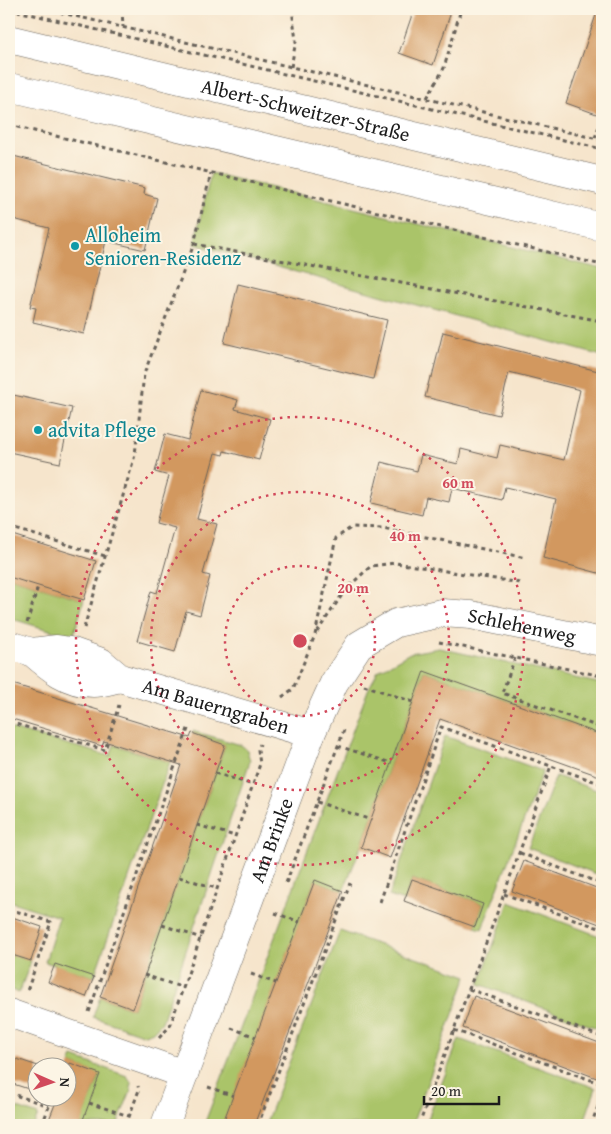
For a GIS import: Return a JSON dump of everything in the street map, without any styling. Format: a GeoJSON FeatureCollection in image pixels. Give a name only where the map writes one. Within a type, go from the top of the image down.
{"type":"FeatureCollection","features":[{"type":"Feature","properties":{"kind":"street","name":"Albert-Schweitzer-Straße"},"geometry":{"type":"LineString","coordinates":[[9,39],[602,181]]}},
{"type":"Feature","properties":{"kind":"street"},"geometry":{"type":"LineString","coordinates":[[9,87],[602,227]]}},
{"type":"Feature","properties":{"kind":"street","name":"Schlehenweg"},"geometry":{"type":"LineString","coordinates":[[442,613],[471,615],[602,642]]}},
{"type":"Feature","properties":{"kind":"street","name":"Am Brinke"},"geometry":{"type":"LineString","coordinates":[[165,1125],[311,734],[334,683],[360,645],[396,623],[442,613]]}},
{"type":"Feature","properties":{"kind":"street","name":"Am Bauerngraben"},"geometry":{"type":"LineString","coordinates":[[20,648],[64,676],[120,690],[267,721],[311,734]]}},
{"type":"Feature","properties":{"kind":"street"},"geometry":{"type":"LineString","coordinates":[[16,1006],[184,1074]]}},
{"type":"Feature","properties":{"kind":"path"},"geometry":{"type":"LineString","coordinates":[[9,9],[602,149]]}},
{"type":"Feature","properties":{"kind":"path"},"geometry":{"type":"LineString","coordinates":[[45,9],[602,140]]}},
{"type":"Feature","properties":{"kind":"path"},"geometry":{"type":"LineString","coordinates":[[122,9],[123,27]]}},
{"type":"Feature","properties":{"kind":"path"},"geometry":{"type":"LineString","coordinates":[[291,67],[296,41],[292,9]]}},
{"type":"Feature","properties":{"kind":"path"},"geometry":{"type":"LineString","coordinates":[[427,98],[444,68],[461,9]]}},
{"type":"Feature","properties":{"kind":"path"},"geometry":{"type":"LineString","coordinates":[[595,138],[602,117]]}},
{"type":"Feature","properties":{"kind":"path"},"geometry":{"type":"LineString","coordinates":[[9,125],[602,265]]}},
{"type":"Feature","properties":{"kind":"path"},"geometry":{"type":"LineString","coordinates":[[84,630],[135,455],[144,374],[194,244],[211,173]]}},
{"type":"Feature","properties":{"kind":"path"},"geometry":{"type":"LineString","coordinates":[[194,244],[602,321]]}},
{"type":"Feature","properties":{"kind":"path"},"geometry":{"type":"LineString","coordinates":[[9,527],[105,556]]}},
{"type":"Feature","properties":{"kind":"path"},"geometry":{"type":"LineString","coordinates":[[159,1038],[170,1026],[201,938],[216,888],[253,786],[260,764],[258,750],[274,699],[285,696],[293,689],[315,635],[336,538],[352,527],[383,528],[526,558]]}},
{"type":"Feature","properties":{"kind":"path"},"geometry":{"type":"LineString","coordinates":[[315,635],[346,589],[371,566],[396,562],[520,583]]}},
{"type":"Feature","properties":{"kind":"path"},"geometry":{"type":"LineString","coordinates":[[27,623],[38,586]]}},
{"type":"Feature","properties":{"kind":"path"},"geometry":{"type":"LineString","coordinates":[[432,643],[440,642],[602,676]]}},
{"type":"Feature","properties":{"kind":"path"},"geometry":{"type":"LineString","coordinates":[[515,658],[502,693],[602,728]]}},
{"type":"Feature","properties":{"kind":"path"},"geometry":{"type":"LineString","coordinates":[[366,678],[361,684],[413,702]]}},
{"type":"Feature","properties":{"kind":"path"},"geometry":{"type":"LineString","coordinates":[[9,722],[105,750],[120,690]]}},
{"type":"Feature","properties":{"kind":"path"},"geometry":{"type":"LineString","coordinates":[[86,1021],[190,723]]}},
{"type":"Feature","properties":{"kind":"path"},"geometry":{"type":"LineString","coordinates":[[380,902],[441,727],[602,784]]}},
{"type":"Feature","properties":{"kind":"path"},"geometry":{"type":"LineString","coordinates":[[293,864],[345,728]]}},
{"type":"Feature","properties":{"kind":"path"},"geometry":{"type":"LineString","coordinates":[[338,746],[391,764]]}},
{"type":"Feature","properties":{"kind":"path"},"geometry":{"type":"LineString","coordinates":[[426,1125],[420,1124],[552,766]]}},
{"type":"Feature","properties":{"kind":"path"},"geometry":{"type":"LineString","coordinates":[[215,773],[253,786]]}},
{"type":"Feature","properties":{"kind":"path"},"geometry":{"type":"LineString","coordinates":[[317,802],[371,820]]}},
{"type":"Feature","properties":{"kind":"path"},"geometry":{"type":"LineString","coordinates":[[197,825],[235,836]]}},
{"type":"Feature","properties":{"kind":"path"},"geometry":{"type":"LineString","coordinates":[[520,853],[602,884]]}},
{"type":"Feature","properties":{"kind":"path"},"geometry":{"type":"LineString","coordinates":[[179,876],[216,888]]}},
{"type":"Feature","properties":{"kind":"path"},"geometry":{"type":"LineString","coordinates":[[258,1125],[350,883]]}},
{"type":"Feature","properties":{"kind":"path"},"geometry":{"type":"LineString","coordinates":[[504,894],[602,929]]}},
{"type":"Feature","properties":{"kind":"path"},"geometry":{"type":"LineString","coordinates":[[9,909],[51,922],[16,1006]]}},
{"type":"Feature","properties":{"kind":"path"},"geometry":{"type":"LineString","coordinates":[[275,913],[300,922]]}},
{"type":"Feature","properties":{"kind":"path"},"geometry":{"type":"LineString","coordinates":[[162,925],[201,938]]}},
{"type":"Feature","properties":{"kind":"path"},"geometry":{"type":"LineString","coordinates":[[251,974],[276,983]]}},
{"type":"Feature","properties":{"kind":"path"},"geometry":{"type":"LineString","coordinates":[[144,975],[184,988]]}},
{"type":"Feature","properties":{"kind":"path"},"geometry":{"type":"LineString","coordinates":[[469,989],[602,1037]]}},
{"type":"Feature","properties":{"kind":"path"},"geometry":{"type":"LineString","coordinates":[[231,1028],[256,1037]]}},
{"type":"Feature","properties":{"kind":"path"},"geometry":{"type":"LineString","coordinates":[[454,1030],[602,1084]]}},
{"type":"Feature","properties":{"kind":"path"},"geometry":{"type":"LineString","coordinates":[[126,1125],[138,1090],[136,1078]]}},
{"type":"Feature","properties":{"kind":"path"},"geometry":{"type":"LineString","coordinates":[[208,1087],[234,1096]]}},
{"type":"Feature","properties":{"kind":"path"},"geometry":{"type":"LineString","coordinates":[[9,1093],[28,1099]]}},
{"type":"Feature","properties":{"kind":"path"},"geometry":{"type":"LineString","coordinates":[[591,1125],[602,1096]]}},
{"type":"Feature","properties":{"kind":"path"},"geometry":{"type":"LineString","coordinates":[[89,1103],[129,1116]]}},
{"type":"Feature","properties":{"kind":"path"},"geometry":{"type":"LineString","coordinates":[[42,1125],[49,1106]]}},
{"type":"Feature","properties":{"kind":"path"},"geometry":{"type":"LineString","coordinates":[[195,1121],[208,1125]]}},
{"type":"Feature","properties":{"kind":"green space"},"geometry":{"type":"Polygon","coordinates":[[[211,173],[602,269],[602,356],[194,244],[211,173]]]}},
{"type":"Feature","properties":{"kind":"green space"},"geometry":{"type":"Polygon","coordinates":[[[9,577],[84,600],[73,637],[9,618],[9,577]]]}},
{"type":"Feature","properties":{"kind":"green space"},"geometry":{"type":"Polygon","coordinates":[[[439,648],[602,684],[602,735],[424,671],[361,847],[343,891],[315,880],[223,1125],[204,1125],[368,690],[378,671],[410,653],[439,648]]]}},
{"type":"Feature","properties":{"kind":"green space"},"geometry":{"type":"Polygon","coordinates":[[[9,728],[110,756],[114,745],[170,762],[94,977],[45,962],[59,917],[9,901],[9,728]]]}},
{"type":"Feature","properties":{"kind":"green space"},"geometry":{"type":"Polygon","coordinates":[[[193,731],[241,745],[247,750],[250,761],[162,1022],[153,1032],[145,1035],[93,1017],[100,997],[133,1009],[225,745],[192,733],[193,731]]]}},
{"type":"Feature","properties":{"kind":"green space"},"geometry":{"type":"Polygon","coordinates":[[[445,736],[543,771],[482,929],[475,927],[483,904],[412,879],[404,901],[389,896],[445,736]]]}},
{"type":"Feature","properties":{"kind":"green space"},"geometry":{"type":"Polygon","coordinates":[[[556,776],[602,792],[602,876],[528,848],[556,776]]]}},
{"type":"Feature","properties":{"kind":"green space"},"geometry":{"type":"Polygon","coordinates":[[[509,902],[602,937],[602,1030],[479,984],[509,902]]]}},
{"type":"Feature","properties":{"kind":"green space"},"geometry":{"type":"Polygon","coordinates":[[[340,931],[467,976],[412,1125],[265,1125],[340,931]]]}},
{"type":"Feature","properties":{"kind":"green space"},"geometry":{"type":"Polygon","coordinates":[[[9,954],[31,961],[19,993],[9,989],[9,954]]]}},
{"type":"Feature","properties":{"kind":"green space"},"geometry":{"type":"Polygon","coordinates":[[[459,1039],[596,1088],[583,1125],[440,1125],[427,1121],[459,1039]]]}},
{"type":"Feature","properties":{"kind":"green space"},"geometry":{"type":"Polygon","coordinates":[[[78,1059],[127,1076],[131,1082],[131,1090],[117,1125],[80,1125],[100,1075],[78,1066],[78,1059]]]}},
{"type":"Feature","properties":{"kind":"green space"},"geometry":{"type":"Polygon","coordinates":[[[9,1105],[38,1115],[34,1125],[9,1125],[9,1105]]]}},
{"type":"Feature","properties":{"kind":"building"},"geometry":{"type":"Polygon","coordinates":[[[414,9],[452,9],[433,65],[399,53],[414,9]]]}},
{"type":"Feature","properties":{"kind":"building"},"geometry":{"type":"Polygon","coordinates":[[[598,9],[602,9],[602,116],[566,103],[598,9]]]}},
{"type":"Feature","properties":{"kind":"building","name":"Alloheim Senioren-Residenz"},"geometry":{"type":"Polygon","coordinates":[[[9,155],[145,188],[144,194],[157,198],[145,250],[106,241],[84,334],[33,322],[36,308],[30,307],[49,228],[9,218],[9,155]]]}},
{"type":"Feature","properties":{"kind":"building"},"geometry":{"type":"Polygon","coordinates":[[[238,284],[387,320],[373,379],[224,343],[238,284]]]}},
{"type":"Feature","properties":{"kind":"building"},"geometry":{"type":"Polygon","coordinates":[[[443,332],[602,372],[602,574],[543,558],[556,499],[505,487],[502,500],[452,488],[449,502],[426,497],[422,515],[371,503],[381,462],[417,471],[421,455],[458,464],[461,449],[497,458],[500,445],[564,460],[580,390],[509,372],[499,415],[425,397],[443,332]]]}},
{"type":"Feature","properties":{"kind":"building"},"geometry":{"type":"Polygon","coordinates":[[[201,390],[238,400],[235,409],[270,419],[259,460],[224,451],[223,455],[215,453],[197,519],[217,524],[203,574],[210,576],[200,615],[186,611],[175,652],[137,641],[151,591],[157,593],[175,528],[156,523],[169,476],[155,472],[165,434],[188,440],[201,390]]]}},
{"type":"Feature","properties":{"kind":"building","name":"advita Pflege"},"geometry":{"type":"Polygon","coordinates":[[[9,394],[72,408],[60,463],[9,452],[9,394]]]}},
{"type":"Feature","properties":{"kind":"building"},"geometry":{"type":"Polygon","coordinates":[[[9,534],[96,561],[84,600],[9,577],[9,534]]]}},
{"type":"Feature","properties":{"kind":"building"},"geometry":{"type":"Polygon","coordinates":[[[424,671],[602,735],[602,777],[440,719],[390,858],[361,847],[424,671]]]}},
{"type":"Feature","properties":{"kind":"building"},"geometry":{"type":"Polygon","coordinates":[[[9,683],[190,738],[192,733],[225,745],[133,1009],[100,997],[181,765],[104,741],[102,746],[9,718],[9,683]]]}},
{"type":"Feature","properties":{"kind":"building"},"geometry":{"type":"Polygon","coordinates":[[[524,861],[602,890],[602,925],[512,891],[524,861]]]}},
{"type":"Feature","properties":{"kind":"building"},"geometry":{"type":"Polygon","coordinates":[[[412,879],[483,904],[475,927],[404,901],[412,879]]]}},
{"type":"Feature","properties":{"kind":"building"},"geometry":{"type":"Polygon","coordinates":[[[315,880],[343,891],[321,950],[254,1125],[222,1125],[315,880]]]}},
{"type":"Feature","properties":{"kind":"building"},"geometry":{"type":"Polygon","coordinates":[[[9,916],[42,927],[31,961],[9,954],[9,916]]]}},
{"type":"Feature","properties":{"kind":"building"},"geometry":{"type":"Polygon","coordinates":[[[55,964],[94,977],[86,997],[48,982],[55,964]]]}},
{"type":"Feature","properties":{"kind":"building"},"geometry":{"type":"Polygon","coordinates":[[[474,996],[602,1044],[602,1080],[463,1028],[474,996]]]}},
{"type":"Feature","properties":{"kind":"building"},"geometry":{"type":"Polygon","coordinates":[[[17,1059],[28,1063],[28,1089],[10,1083],[17,1059]]]}},
{"type":"Feature","properties":{"kind":"building"},"geometry":{"type":"Polygon","coordinates":[[[78,1066],[100,1074],[81,1125],[47,1125],[54,1106],[78,1106],[78,1066]]]}},
{"type":"Feature","properties":{"kind":"place","name":"Alloheim Senioren-Residenz"},"geometry":{"type":"Point","coordinates":[75,246]}},
{"type":"Feature","properties":{"kind":"place","name":"advita Pflege"},"geometry":{"type":"Point","coordinates":[38,430]}}]}
